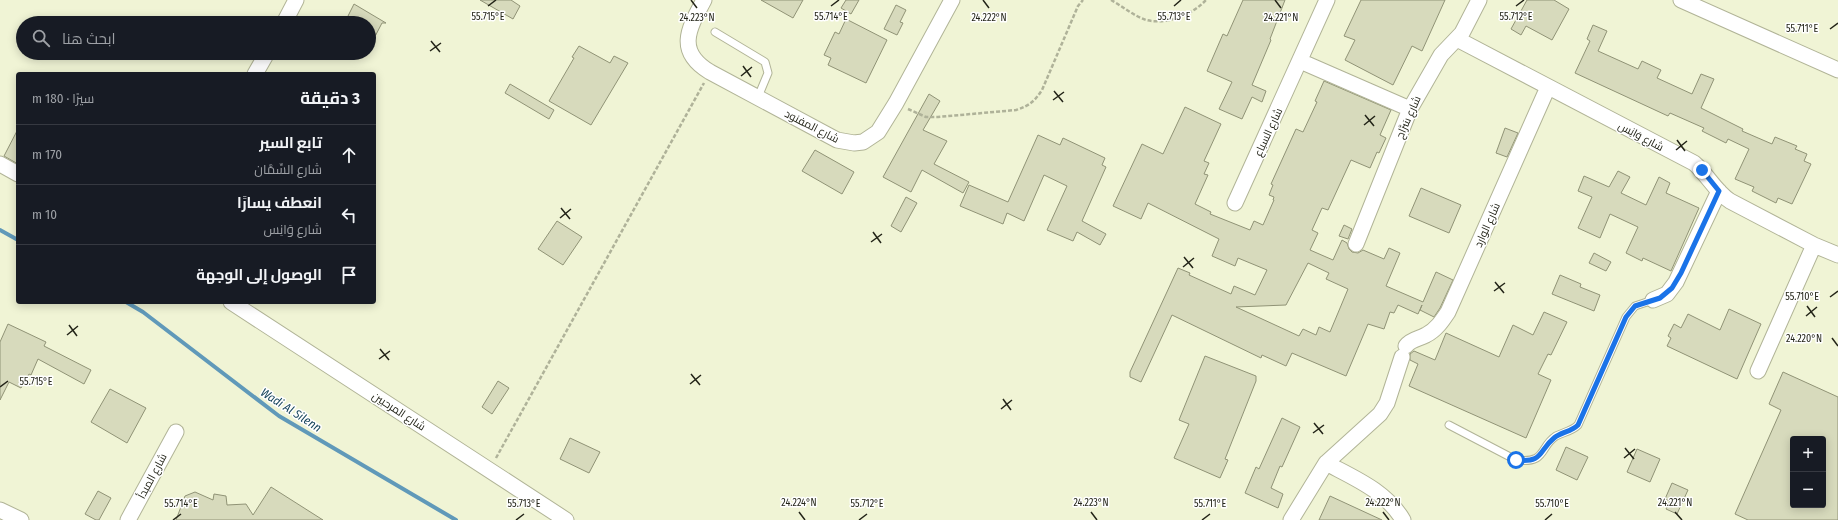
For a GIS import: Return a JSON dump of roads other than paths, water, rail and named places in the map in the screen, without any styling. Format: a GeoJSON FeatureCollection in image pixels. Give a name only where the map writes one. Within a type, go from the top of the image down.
{"type":"FeatureCollection","features":[{"type":"Feature","properties":{"kind":"street"},"geometry":{"type":"LineString","coordinates":[[288,16],[296,0]]}},
{"type":"Feature","properties":{"kind":"street","name":"شارع المفنود"},"geometry":{"type":"LineString","coordinates":[[704,0],[689,29],[689,51],[697,63],[710,72],[837,140],[854,143],[863,142],[878,132],[896,103],[952,0]]}},
{"type":"Feature","properties":{"kind":"street","name":"شارع السباع"},"geometry":{"type":"LineString","coordinates":[[1235,203],[1327,0]]}},
{"type":"Feature","properties":{"kind":"street","name":"شارع سَرَّاح"},"geometry":{"type":"LineString","coordinates":[[1356,244],[1410,109],[1441,55],[1457,39],[1479,0]]}},
{"type":"Feature","properties":{"kind":"street"},"geometry":{"type":"LineString","coordinates":[[1681,0],[1838,70]]}},
{"type":"Feature","properties":{"kind":"street","name":"شارع وَانِس"},"geometry":{"type":"LineString","coordinates":[[1457,39],[1694,163],[1730,201],[1814,245],[1838,255]]}},
{"type":"Feature","properties":{"kind":"street"},"geometry":{"type":"LineString","coordinates":[[256,72],[263,60]]}},
{"type":"Feature","properties":{"kind":"street"},"geometry":{"type":"LineString","coordinates":[[1300,62],[1410,109]]}},
{"type":"Feature","properties":{"kind":"street","name":"شارع الوارد"},"geometry":{"type":"LineString","coordinates":[[1326,463],[1380,414],[1387,403],[1404,351],[1411,341],[1434,330],[1448,312],[1548,87]]}},
{"type":"Feature","properties":{"kind":"street"},"geometry":{"type":"LineString","coordinates":[[0,164],[16,173]]}},
{"type":"Feature","properties":{"kind":"street"},"geometry":{"type":"LineString","coordinates":[[1653,300],[1667,294],[1676,282],[1719,191]]}},
{"type":"Feature","properties":{"kind":"street"},"geometry":{"type":"LineString","coordinates":[[1758,371],[1814,245]]}},
{"type":"Feature","properties":{"kind":"street","name":"شارع المرحبين"},"geometry":{"type":"LineString","coordinates":[[234,304],[566,520]]}},
{"type":"Feature","properties":{"kind":"street","name":"شارع المبدأ"},"geometry":{"type":"LineString","coordinates":[[128,520],[176,432]]}},
{"type":"Feature","properties":{"kind":"street"},"geometry":{"type":"LineString","coordinates":[[1291,520],[1326,463],[1381,494],[1403,520]]}},
{"type":"Feature","properties":{"kind":"street"},"geometry":{"type":"LineString","coordinates":[[0,510],[21,520]]}},
{"type":"Feature","properties":{"kind":"lane"},"geometry":{"type":"LineString","coordinates":[[715,32],[765,62],[768,73],[758,97]]}},
{"type":"Feature","properties":{"kind":"lane"},"geometry":{"type":"LineString","coordinates":[[1449,425],[1516,460],[1526,461],[1536,458],[1544,452],[1554,437],[1574,429],[1578,425],[1626,317],[1635,306],[1653,300]]}},
{"type":"Feature","properties":{"kind":"waterway","name":"Wadi Al Silenn"},"geometry":{"type":"LineString","coordinates":[[0,230],[16,239]]}},
{"type":"Feature","properties":{"kind":"waterway","name":"Wadi Al Silenn"},"geometry":{"type":"LineString","coordinates":[[129,304],[143,312],[279,416],[456,520]]}}]}
